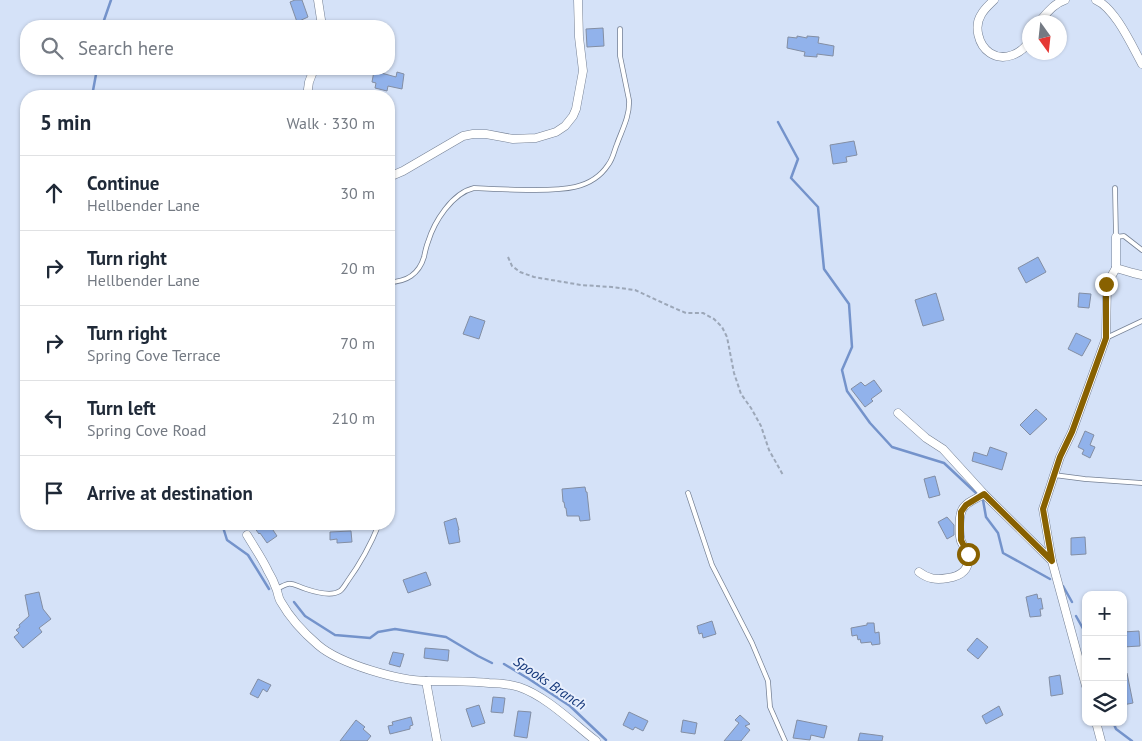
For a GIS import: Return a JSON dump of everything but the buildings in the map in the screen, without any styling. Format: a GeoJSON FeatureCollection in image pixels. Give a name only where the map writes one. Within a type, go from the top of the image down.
{"type":"FeatureCollection","features":[{"type":"Feature","properties":{"kind":"street"},"geometry":{"type":"LineString","coordinates":[[318,0],[321,20]]}},
{"type":"Feature","properties":{"kind":"street"},"geometry":{"type":"LineString","coordinates":[[395,174],[463,136],[486,134],[513,139],[536,138],[556,132],[565,126],[573,116],[576,108],[583,72],[579,37],[578,0]]}},
{"type":"Feature","properties":{"kind":"street"},"geometry":{"type":"LineString","coordinates":[[994,0],[980,16],[977,25],[978,35],[982,44],[990,53],[1002,56],[1012,56],[1022,51]]}},
{"type":"Feature","properties":{"kind":"street"},"geometry":{"type":"LineString","coordinates":[[1044,15],[1048,10],[1065,0]]}},
{"type":"Feature","properties":{"kind":"street"},"geometry":{"type":"LineString","coordinates":[[1096,0],[1116,18],[1142,64]]}},
{"type":"Feature","properties":{"kind":"street"},"geometry":{"type":"LineString","coordinates":[[308,90],[312,75]]}},
{"type":"Feature","properties":{"kind":"street"},"geometry":{"type":"LineString","coordinates":[[1085,681],[1052,561],[1043,509],[1060,457],[1072,432],[1106,338],[1106,284],[1116,268],[1116,237]]}},
{"type":"Feature","properties":{"kind":"street"},"geometry":{"type":"LineString","coordinates":[[1116,268],[1142,274]]}},
{"type":"Feature","properties":{"kind":"street"},"geometry":{"type":"LineString","coordinates":[[898,413],[926,438],[943,449],[984,494],[1052,561]]}},
{"type":"Feature","properties":{"kind":"street"},"geometry":{"type":"LineString","coordinates":[[919,572],[926,578],[936,579],[950,578],[962,574],[968,565],[968,554],[961,540],[961,512],[966,505],[984,494]]}},
{"type":"Feature","properties":{"kind":"street"},"geometry":{"type":"LineString","coordinates":[[247,535],[267,569],[277,589],[280,601],[293,620],[327,652],[378,672],[415,680],[468,681],[518,686],[546,701],[596,741]]}},
{"type":"Feature","properties":{"kind":"street"},"geometry":{"type":"LineString","coordinates":[[426,681],[437,741]]}},
{"type":"Feature","properties":{"kind":"street"},"geometry":{"type":"LineString","coordinates":[[1097,726],[1101,741]]}},
{"type":"Feature","properties":{"kind":"lane"},"geometry":{"type":"LineString","coordinates":[[395,281],[404,280],[413,276],[416,272],[424,259],[435,224],[459,194],[474,188],[564,190],[596,178],[605,170],[612,159],[630,107],[620,56],[620,29]]}},
{"type":"Feature","properties":{"kind":"lane"},"geometry":{"type":"LineString","coordinates":[[1115,188],[1116,237],[1124,236],[1142,250]]}},
{"type":"Feature","properties":{"kind":"lane"},"geometry":{"type":"LineString","coordinates":[[1106,338],[1142,321]]}},
{"type":"Feature","properties":{"kind":"lane"},"geometry":{"type":"LineString","coordinates":[[1054,474],[1085,479],[1142,483]]}},
{"type":"Feature","properties":{"kind":"lane"},"geometry":{"type":"LineString","coordinates":[[688,493],[712,565],[752,643],[768,681],[770,707],[784,741]]}},
{"type":"Feature","properties":{"kind":"lane"},"geometry":{"type":"LineString","coordinates":[[277,589],[291,583],[321,593],[332,594],[340,591],[357,567],[377,530]]}},
{"type":"Feature","properties":{"kind":"path"},"geometry":{"type":"LineString","coordinates":[[508,257],[512,266],[520,272],[534,277],[581,285],[635,290],[680,310],[703,313],[714,319],[728,337],[734,373],[741,394],[761,426],[769,450],[783,475]]}},
{"type":"Feature","properties":{"kind":"waterway","name":"Spooks Branch"},"geometry":{"type":"LineString","coordinates":[[104,20],[111,0]]}},
{"type":"Feature","properties":{"kind":"waterway","name":"Spooks Branch"},"geometry":{"type":"LineString","coordinates":[[93,90],[96,75]]}},
{"type":"Feature","properties":{"kind":"waterway"},"geometry":{"type":"LineString","coordinates":[[778,122],[798,159],[791,178],[818,207],[824,269],[849,304],[852,347],[842,370],[847,391],[870,423],[892,447],[944,463],[976,493]]}},
{"type":"Feature","properties":{"kind":"waterway"},"geometry":{"type":"LineString","coordinates":[[983,500],[986,517],[998,533],[1003,553],[1050,579]]}},
{"type":"Feature","properties":{"kind":"waterway","name":"Spooks Branch"},"geometry":{"type":"LineString","coordinates":[[224,530],[227,540],[248,555],[269,589]]}},
{"type":"Feature","properties":{"kind":"waterway"},"geometry":{"type":"LineString","coordinates":[[1063,586],[1072,602]]}},
{"type":"Feature","properties":{"kind":"waterway","name":"Spooks Branch"},"geometry":{"type":"LineString","coordinates":[[294,602],[305,616],[335,635],[370,638],[378,632],[395,629],[446,637],[492,663]]}},
{"type":"Feature","properties":{"kind":"waterway"},"geometry":{"type":"LineString","coordinates":[[1076,616],[1082,627]]}},
{"type":"Feature","properties":{"kind":"waterway","name":"Spooks Branch"},"geometry":{"type":"LineString","coordinates":[[504,664],[570,706],[606,740]]}},
{"type":"Feature","properties":{"kind":"waterway"},"geometry":{"type":"LineString","coordinates":[[1115,726],[1132,741]]}},
{"type":"Feature","properties":{"kind":"route"},"geometry":{"type":"LineString","coordinates":[[968,554],[961,540],[961,512],[966,505],[984,494],[1052,561],[1043,509],[1060,457],[1072,432],[1106,338],[1106,284]]}}]}
